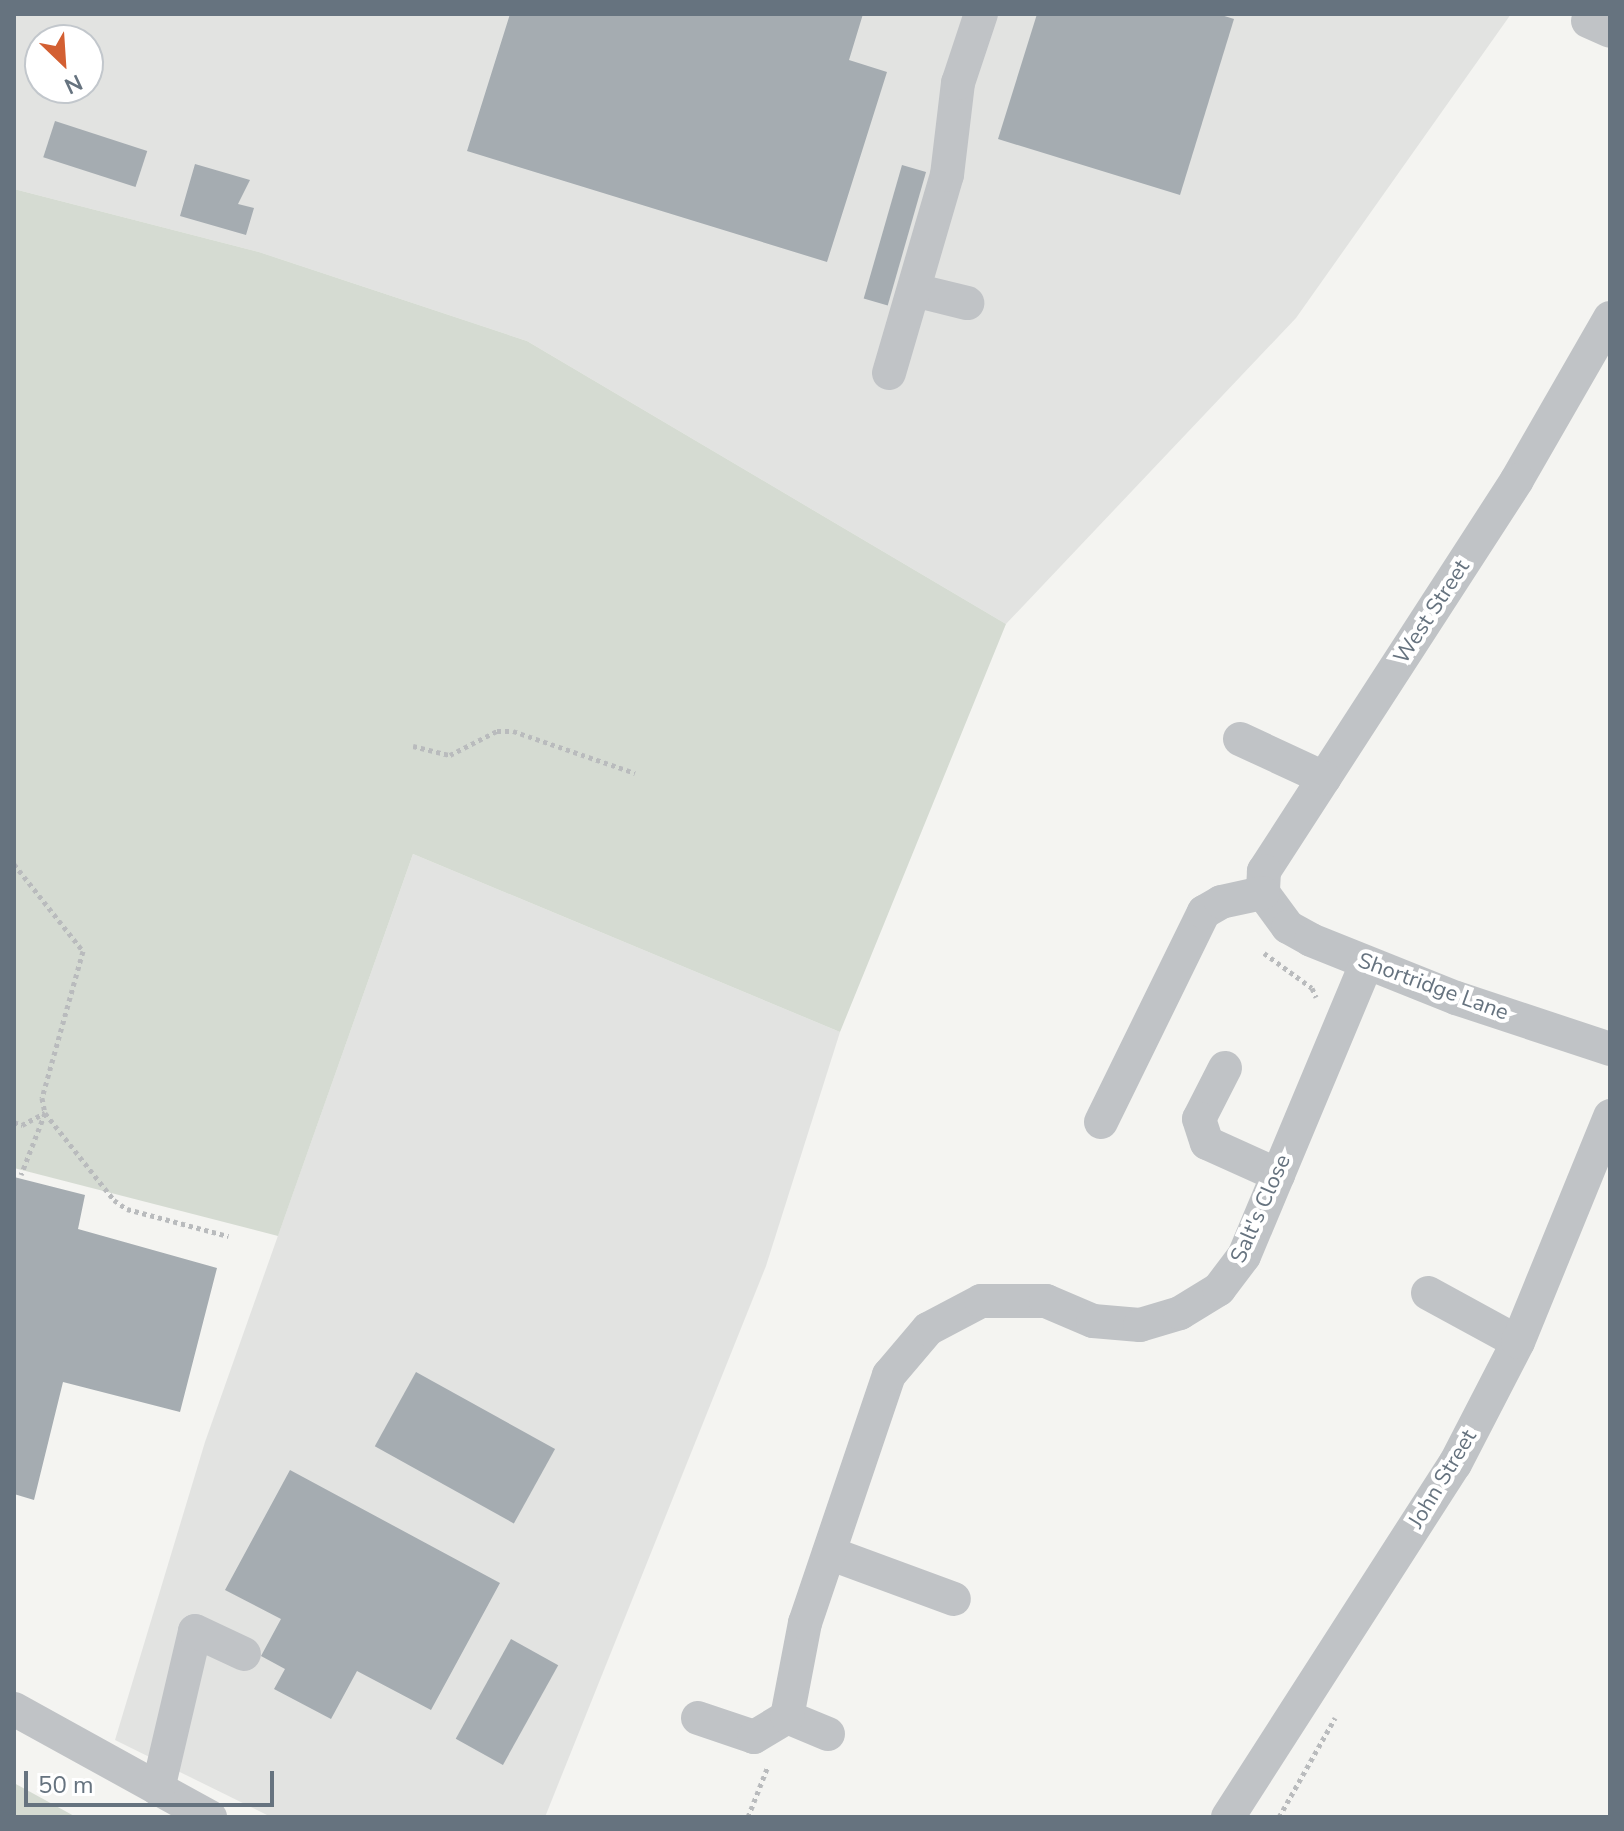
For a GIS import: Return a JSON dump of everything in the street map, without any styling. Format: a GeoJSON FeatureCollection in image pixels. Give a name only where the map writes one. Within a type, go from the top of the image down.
{"type":"FeatureCollection","features":[{"type":"Feature","properties":{"kind":"street"},"geometry":{"type":"LineString","coordinates":[[889,373],[947,175],[958,83],[981,14]]}},
{"type":"Feature","properties":{"kind":"street"},"geometry":{"type":"LineString","coordinates":[[914,290],[967,303]]}},
{"type":"Feature","properties":{"kind":"street","name":"West Street"},"geometry":{"type":"LineString","coordinates":[[1259,899],[1264,871],[1517,480],[1610,318]]}},
{"type":"Feature","properties":{"kind":"street"},"geometry":{"type":"LineString","coordinates":[[1240,739],[1324,778]]}},
{"type":"Feature","properties":{"kind":"street"},"geometry":{"type":"LineString","coordinates":[[1101,1122],[1204,912],[1259,899]]}},
{"type":"Feature","properties":{"kind":"street","name":"Shortridge Lane"},"geometry":{"type":"LineString","coordinates":[[1259,899],[1288,927],[1366,964],[1610,1049]]}},
{"type":"Feature","properties":{"kind":"street","name":"Salt's Close"},"geometry":{"type":"LineString","coordinates":[[787,1717],[805,1623],[889,1375],[928,1329],[981,1301],[1046,1301],[1093,1321],[1140,1325],[1180,1313],[1219,1289],[1244,1256],[1366,964]]}},
{"type":"Feature","properties":{"kind":"street"},"geometry":{"type":"LineString","coordinates":[[1225,1068],[1199,1119],[1207,1143],[1278,1175]]}},
{"type":"Feature","properties":{"kind":"street","name":"John Street"},"geometry":{"type":"LineString","coordinates":[[1228,1817],[1455,1464],[1518,1342],[1610,1116]]}},
{"type":"Feature","properties":{"kind":"street"},"geometry":{"type":"LineString","coordinates":[[1428,1293],[1518,1342]]}},
{"type":"Feature","properties":{"kind":"street"},"geometry":{"type":"LineString","coordinates":[[829,1553],[954,1599]]}},
{"type":"Feature","properties":{"kind":"street"},"geometry":{"type":"LineString","coordinates":[[158,1789],[195,1631],[244,1654]]}},
{"type":"Feature","properties":{"kind":"street"},"geometry":{"type":"LineString","coordinates":[[14,1709],[210,1817]]}},
{"type":"Feature","properties":{"kind":"street"},"geometry":{"type":"LineString","coordinates":[[698,1718],[754,1737],[787,1717],[828,1734]]}},
{"type":"Feature","properties":{"kind":"path"},"geometry":{"type":"LineString","coordinates":[[413,746],[450,755],[497,731],[513,731],[635,773]]}},
{"type":"Feature","properties":{"kind":"path"},"geometry":{"type":"LineString","coordinates":[[14,864],[83,951],[42,1098],[45,1113],[114,1200],[127,1209],[228,1236]]}},
{"type":"Feature","properties":{"kind":"path"},"geometry":{"type":"LineString","coordinates":[[1259,899],[1251,935],[1271,962],[1312,988],[1321,1009]]}},
{"type":"Feature","properties":{"kind":"path"},"geometry":{"type":"LineString","coordinates":[[14,1122],[22,1125],[45,1113]]}},
{"type":"Feature","properties":{"kind":"path"},"geometry":{"type":"LineString","coordinates":[[21,1175],[45,1113]]}},
{"type":"Feature","properties":{"kind":"shaded area"},"geometry":{"type":"Polygon","coordinates":[[[14,14],[1511,14],[1296,318],[1006,624],[527,341],[259,252],[14,189],[14,14]]]}},
{"type":"Feature","properties":{"kind":"shaded area"},"geometry":{"type":"Polygon","coordinates":[[[14,189],[259,252],[527,341],[1006,624],[840,1032],[413,854],[278,1236],[14,1168],[14,189]]]}},
{"type":"Feature","properties":{"kind":"shaded area"},"geometry":{"type":"Polygon","coordinates":[[[413,854],[840,1032],[766,1266],[545,1817],[271,1817],[115,1740],[205,1442],[413,854]]]}},
{"type":"Feature","properties":{"kind":"shaded area"},"geometry":{"type":"Polygon","coordinates":[[[14,1783],[76,1817],[14,1817],[14,1783]]]}},
{"type":"Feature","properties":{"kind":"building"},"geometry":{"type":"Polygon","coordinates":[[[510,14],[863,14],[849,60],[887,72],[827,262],[467,151],[510,14]]]}},
{"type":"Feature","properties":{"kind":"building"},"geometry":{"type":"Polygon","coordinates":[[[1037,14],[1218,14],[1234,19],[1180,195],[998,139],[1037,14]]]}},
{"type":"Feature","properties":{"kind":"building"},"geometry":{"type":"Polygon","coordinates":[[[55,121],[147,151],[136,187],[43,157],[55,121]]]}},
{"type":"Feature","properties":{"kind":"building"},"geometry":{"type":"Polygon","coordinates":[[[195,164],[250,180],[238,204],[254,208],[246,235],[180,216],[195,164]]]}},
{"type":"Feature","properties":{"kind":"building"},"geometry":{"type":"Polygon","coordinates":[[[902,165],[926,172],[888,306],[864,299],[902,165]]]}},
{"type":"Feature","properties":{"kind":"building"},"geometry":{"type":"Polygon","coordinates":[[[14,1177],[85,1195],[78,1229],[217,1268],[180,1412],[63,1382],[34,1500],[14,1494],[14,1177]]]}},
{"type":"Feature","properties":{"kind":"building"},"geometry":{"type":"Polygon","coordinates":[[[416,1372],[555,1449],[514,1523],[375,1446],[416,1372]]]}},
{"type":"Feature","properties":{"kind":"building"},"geometry":{"type":"Polygon","coordinates":[[[290,1470],[500,1583],[431,1710],[357,1671],[331,1719],[274,1689],[285,1669],[261,1656],[281,1619],[225,1590],[290,1470]]]}},
{"type":"Feature","properties":{"kind":"building"},"geometry":{"type":"Polygon","coordinates":[[[511,1639],[558,1665],[503,1765],[456,1739],[511,1639]]]}}]}
